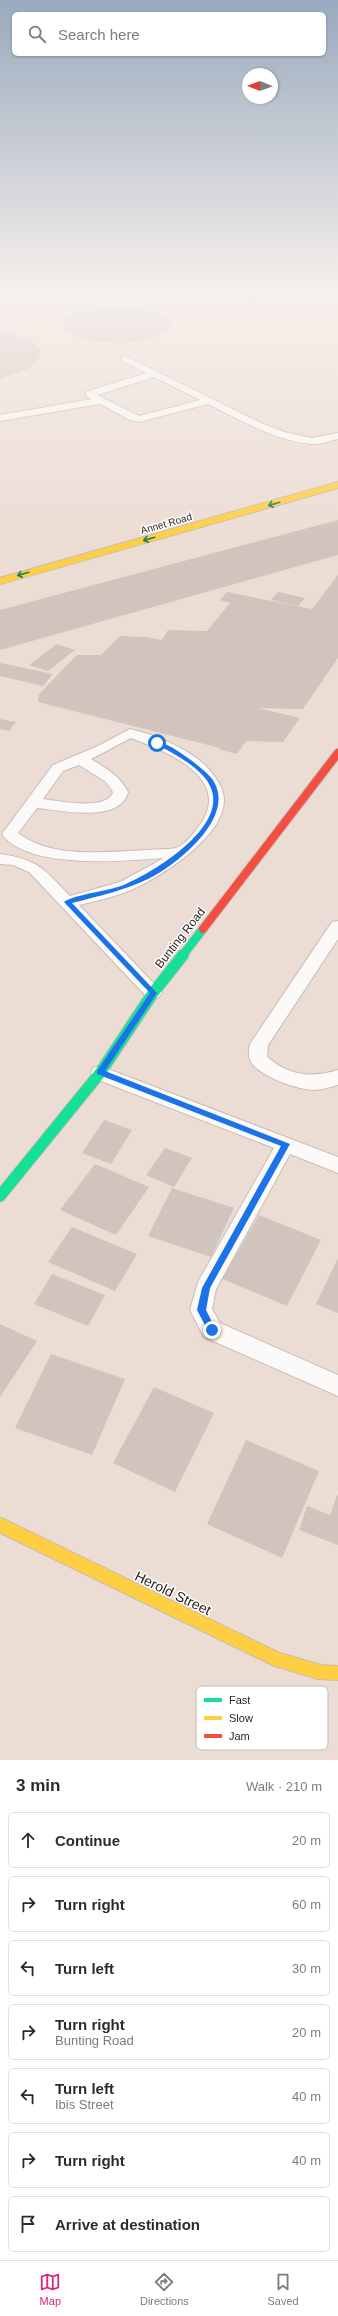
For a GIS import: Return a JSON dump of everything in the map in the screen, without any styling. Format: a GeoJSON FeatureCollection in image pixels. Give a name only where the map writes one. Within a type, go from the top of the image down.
{"type":"FeatureCollection","features":[{"type":"Feature","properties":{"kind":"street","name":"Annet Road"},"geometry":{"type":"LineString","coordinates":[[0,581],[338,485]]}},
{"type":"Feature","properties":{"kind":"street"},"geometry":{"type":"LineString","coordinates":[[283,491],[294,498]]}},
{"type":"Feature","properties":{"kind":"street","name":"Bunting Road"},"geometry":{"type":"LineString","coordinates":[[0,1196],[100,1072],[153,993],[338,753]]}},
{"type":"Feature","properties":{"kind":"street","name":"Herold Street"},"geometry":{"type":"LineString","coordinates":[[0,1525],[276,1659],[319,1672],[338,1673]]}},
{"type":"Feature","properties":{"kind":"lane"},"geometry":{"type":"LineString","coordinates":[[154,374],[89,394],[132,418],[139,419],[209,401]]}},
{"type":"Feature","properties":{"kind":"lane"},"geometry":{"type":"LineString","coordinates":[[154,374],[257,425],[287,436],[312,441],[338,436]]}},
{"type":"Feature","properties":{"kind":"lane"},"geometry":{"type":"LineString","coordinates":[[0,418],[100,401]]}},
{"type":"Feature","properties":{"kind":"lane"},"geometry":{"type":"LineString","coordinates":[[68,902],[126,887],[149,876],[183,852],[208,823],[214,810],[216,796],[213,785],[204,774],[176,751],[130,733],[103,749],[58,768],[10,834],[23,845],[47,852],[96,857],[183,852]]}},
{"type":"Feature","properties":{"kind":"lane"},"geometry":{"type":"LineString","coordinates":[[34,803],[79,807],[110,806],[118,800],[120,792],[114,780],[79,759]]}},
{"type":"Feature","properties":{"kind":"lane"},"geometry":{"type":"LineString","coordinates":[[0,859],[16,862],[35,869],[153,993]]}},
{"type":"Feature","properties":{"kind":"lane"},"geometry":{"type":"LineString","coordinates":[[338,926],[260,1044],[258,1055],[260,1061],[270,1069],[301,1081],[314,1084],[332,1081],[338,1077]]}},
{"type":"Feature","properties":{"kind":"lane"},"geometry":{"type":"LineString","coordinates":[[100,1072],[338,1165]]}},
{"type":"Feature","properties":{"kind":"lane"},"geometry":{"type":"LineString","coordinates":[[286,1144],[206,1288],[201,1310],[212,1330],[338,1386]]}},
{"type":"Feature","properties":{"kind":"building"},"geometry":{"type":"Polygon","coordinates":[[[0,374],[13,374],[0,379],[0,374]]]}},
{"type":"Feature","properties":{"kind":"building"},"geometry":{"type":"Polygon","coordinates":[[[338,520],[338,555],[0,650],[0,610],[338,520]]]}},
{"type":"Feature","properties":{"kind":"building"},"geometry":{"type":"Polygon","coordinates":[[[338,575],[338,658],[303,709],[258,708],[300,718],[283,742],[246,741],[237,754],[219,749],[220,748],[38,702],[39,694],[77,655],[101,655],[120,636],[145,637],[162,640],[168,630],[207,631],[230,603],[220,600],[227,592],[312,609],[338,575]]]}},
{"type":"Feature","properties":{"kind":"building"},"geometry":{"type":"Polygon","coordinates":[[[278,592],[305,598],[298,606],[271,600],[278,592]]]}},
{"type":"Feature","properties":{"kind":"building"},"geometry":{"type":"Polygon","coordinates":[[[57,644],[75,650],[48,671],[29,665],[57,644]]]}},
{"type":"Feature","properties":{"kind":"building"},"geometry":{"type":"Polygon","coordinates":[[[0,663],[53,674],[43,686],[0,676],[0,663]]]}},
{"type":"Feature","properties":{"kind":"building"},"geometry":{"type":"Polygon","coordinates":[[[0,719],[16,722],[9,731],[0,729],[0,719]]]}},
{"type":"Feature","properties":{"kind":"building"},"geometry":{"type":"Polygon","coordinates":[[[104,1120],[132,1130],[111,1164],[82,1153],[104,1120]]]}},
{"type":"Feature","properties":{"kind":"building"},"geometry":{"type":"Polygon","coordinates":[[[165,1148],[192,1158],[174,1187],[146,1175],[165,1148]]]}},
{"type":"Feature","properties":{"kind":"building"},"geometry":{"type":"Polygon","coordinates":[[[95,1164],[149,1187],[116,1235],[60,1210],[95,1164]]]}},
{"type":"Feature","properties":{"kind":"building"},"geometry":{"type":"Polygon","coordinates":[[[172,1188],[234,1208],[211,1257],[148,1236],[172,1188]]]}},
{"type":"Feature","properties":{"kind":"building"},"geometry":{"type":"Polygon","coordinates":[[[259,1215],[321,1240],[287,1306],[222,1279],[259,1215]]]}},
{"type":"Feature","properties":{"kind":"building"},"geometry":{"type":"Polygon","coordinates":[[[72,1227],[137,1254],[115,1291],[48,1262],[72,1227]]]}},
{"type":"Feature","properties":{"kind":"building"},"geometry":{"type":"Polygon","coordinates":[[[338,1258],[338,1313],[316,1304],[338,1258]]]}},
{"type":"Feature","properties":{"kind":"building"},"geometry":{"type":"Polygon","coordinates":[[[52,1274],[105,1295],[88,1326],[34,1304],[52,1274]]]}},
{"type":"Feature","properties":{"kind":"building"},"geometry":{"type":"Polygon","coordinates":[[[0,1324],[37,1341],[0,1397],[0,1324]]]}},
{"type":"Feature","properties":{"kind":"building"},"geometry":{"type":"Polygon","coordinates":[[[51,1354],[125,1379],[92,1455],[15,1428],[51,1354]]]}},
{"type":"Feature","properties":{"kind":"building"},"geometry":{"type":"Polygon","coordinates":[[[154,1387],[214,1413],[175,1492],[113,1463],[154,1387]]]}},
{"type":"Feature","properties":{"kind":"building"},"geometry":{"type":"Polygon","coordinates":[[[246,1440],[319,1471],[282,1558],[207,1524],[246,1440]]]}},
{"type":"Feature","properties":{"kind":"building"},"geometry":{"type":"Polygon","coordinates":[[[338,1493],[338,1545],[299,1530],[307,1506],[330,1515],[338,1493]]]}},
{"type":"Feature","properties":{"kind":"traffic: fast"},"geometry":{"type":"LineString","coordinates":[[0,1196],[100,1073],[153,993],[203,929]]}},
{"type":"Feature","properties":{"kind":"traffic: slow"},"geometry":{"type":"LineString","coordinates":[[0,581],[338,485]]}},
{"type":"Feature","properties":{"kind":"traffic: slow"},"geometry":{"type":"LineString","coordinates":[[0,1525],[276,1659],[319,1672],[338,1673]]}},
{"type":"Feature","properties":{"kind":"traffic: jam"},"geometry":{"type":"LineString","coordinates":[[203,929],[338,753]]}},
{"type":"Feature","properties":{"kind":"route"},"geometry":{"type":"LineString","coordinates":[[157,743],[176,751],[204,774],[213,785],[216,796],[214,810],[208,823],[183,852],[149,876],[126,887],[96,896],[68,902],[153,993],[100,1072],[286,1144],[206,1288],[201,1310],[212,1330]]}}]}
